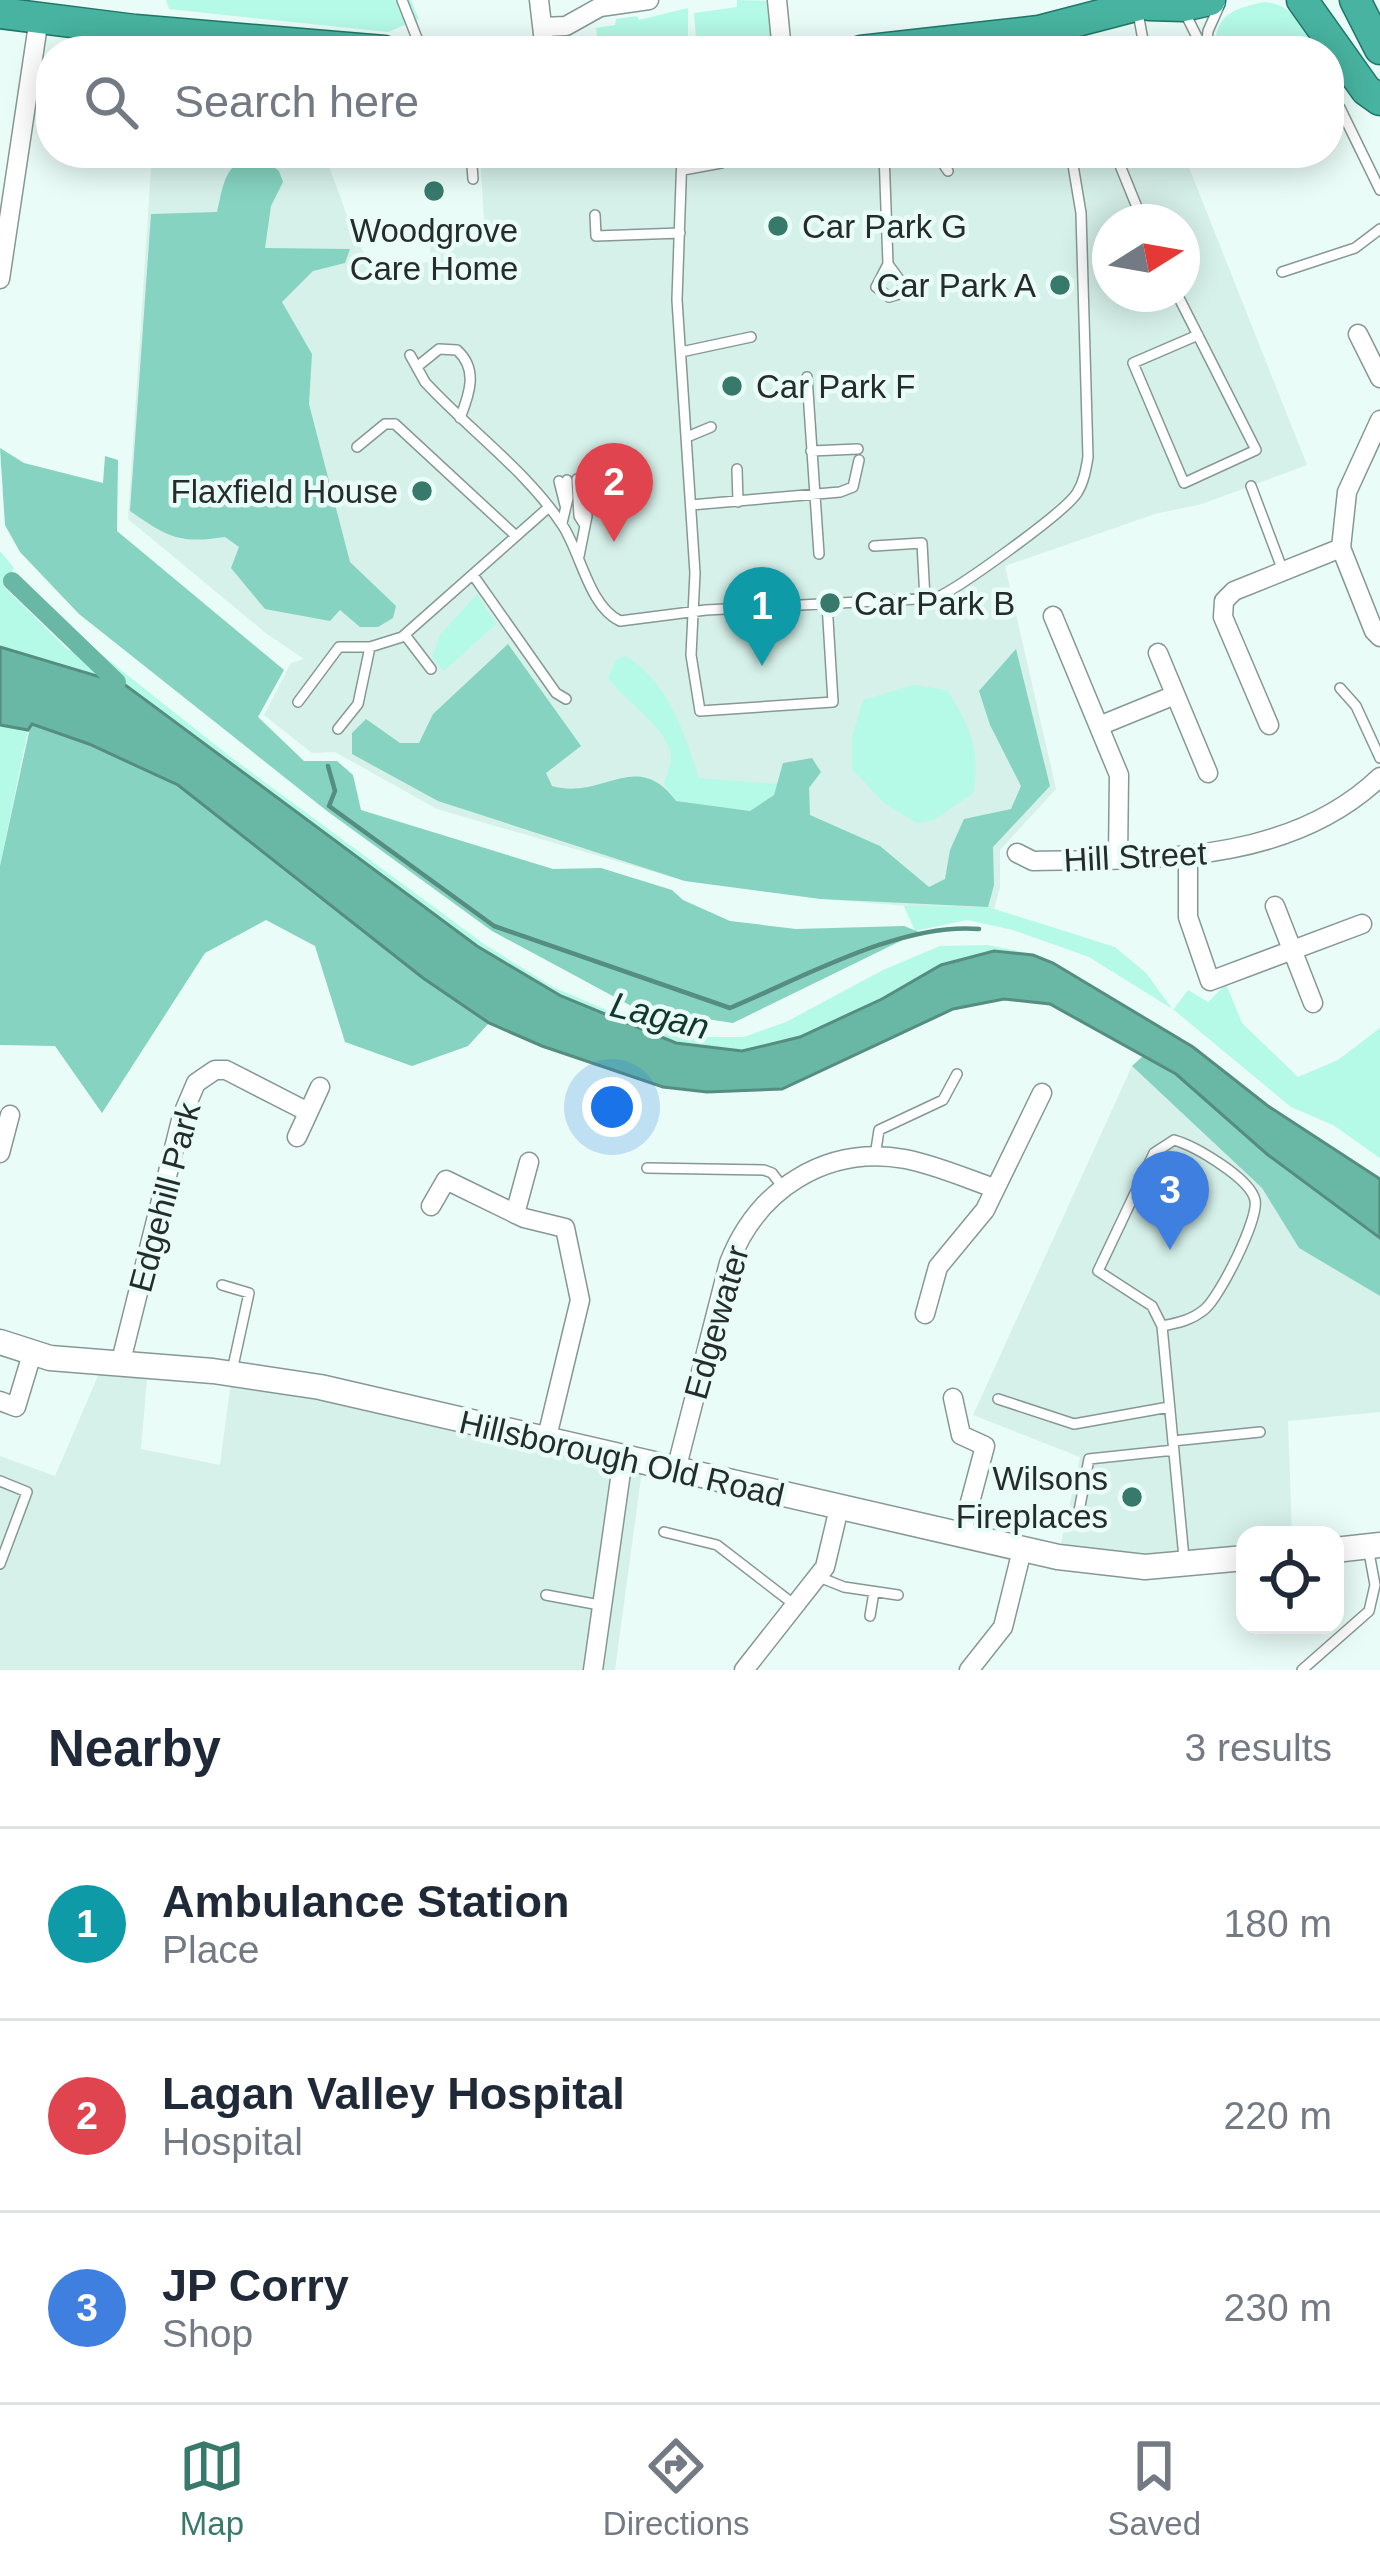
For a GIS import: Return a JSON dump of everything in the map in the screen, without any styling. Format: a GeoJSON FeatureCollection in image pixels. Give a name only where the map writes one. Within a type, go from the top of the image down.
{"type":"FeatureCollection","features":[{"type":"Feature","properties":{"kind":"highway"},"geometry":{"type":"LineString","coordinates":[[1302,0],[1327,36]]}},
{"type":"Feature","properties":{"kind":"highway"},"geometry":{"type":"LineString","coordinates":[[1320,0],[1342,36]]}},
{"type":"Feature","properties":{"kind":"highway"},"geometry":{"type":"LineString","coordinates":[[1355,0],[1380,49]]}},
{"type":"Feature","properties":{"kind":"highway"},"geometry":{"type":"LineString","coordinates":[[1078,36],[1163,3]]}},
{"type":"Feature","properties":{"kind":"highway"},"geometry":{"type":"LineString","coordinates":[[18,12],[167,36]]}},
{"type":"Feature","properties":{"kind":"highway"},"geometry":{"type":"LineString","coordinates":[[1344,38],[1380,96]]}},
{"type":"Feature","properties":{"kind":"highway"},"geometry":{"type":"LineString","coordinates":[[1344,60],[1366,91],[1380,96]]}},
{"type":"Feature","properties":{"kind":"street"},"geometry":{"type":"LineString","coordinates":[[539,0],[544,36]]}},
{"type":"Feature","properties":{"kind":"street"},"geometry":{"type":"LineString","coordinates":[[543,27],[566,26],[600,7],[649,0]]}},
{"type":"Feature","properties":{"kind":"street"},"geometry":{"type":"LineString","coordinates":[[776,0],[780,36]]}},
{"type":"Feature","properties":{"kind":"street"},"geometry":{"type":"LineString","coordinates":[[0,279],[18,12]]}},
{"type":"Feature","properties":{"kind":"street"},"geometry":{"type":"LineString","coordinates":[[1358,334],[1380,378]]}},
{"type":"Feature","properties":{"kind":"street"},"geometry":{"type":"LineString","coordinates":[[1380,420],[1347,492],[1341,548],[1380,637]]}},
{"type":"Feature","properties":{"kind":"street"},"geometry":{"type":"LineString","coordinates":[[1269,725],[1223,617],[1224,602],[1234,591],[1341,548]]}},
{"type":"Feature","properties":{"kind":"street"},"geometry":{"type":"LineString","coordinates":[[1054,616],[1119,775],[1118,859]]}},
{"type":"Feature","properties":{"kind":"street"},"geometry":{"type":"LineString","coordinates":[[1158,653],[1208,773]]}},
{"type":"Feature","properties":{"kind":"street"},"geometry":{"type":"LineString","coordinates":[[1099,726],[1175,695]]}},
{"type":"Feature","properties":{"kind":"street","name":"Hill Street"},"geometry":{"type":"LineString","coordinates":[[1017,854],[1033,860],[1118,859],[1223,851],[1334,812],[1380,777]]}},
{"type":"Feature","properties":{"kind":"street"},"geometry":{"type":"LineString","coordinates":[[1188,857],[1188,917],[1210,981],[1362,924]]}},
{"type":"Feature","properties":{"kind":"street"},"geometry":{"type":"LineString","coordinates":[[1275,906],[1313,1003]]}},
{"type":"Feature","properties":{"kind":"street","name":"Edgehill Park"},"geometry":{"type":"LineString","coordinates":[[120,1365],[176,1138],[196,1083],[205,1075],[226,1070],[308,1112]]}},
{"type":"Feature","properties":{"kind":"street"},"geometry":{"type":"LineString","coordinates":[[297,1137],[320,1087]]}},
{"type":"Feature","properties":{"kind":"street"},"geometry":{"type":"LineString","coordinates":[[925,1314],[938,1267],[985,1210],[1042,1093]]}},
{"type":"Feature","properties":{"kind":"street"},"geometry":{"type":"LineString","coordinates":[[0,1153],[10,1115]]}},
{"type":"Feature","properties":{"kind":"street","name":"Edgewater"},"geometry":{"type":"LineString","coordinates":[[676,1470],[729,1263],[740,1235],[782,1186],[820,1167],[875,1156],[927,1164],[994,1188]]}},
{"type":"Feature","properties":{"kind":"street"},"geometry":{"type":"LineString","coordinates":[[515,1214],[529,1162]]}},
{"type":"Feature","properties":{"kind":"street"},"geometry":{"type":"LineString","coordinates":[[431,1206],[446,1180],[515,1214],[566,1228],[580,1300],[547,1441]]}},
{"type":"Feature","properties":{"kind":"street","name":"Hillsborough Old Road"},"geometry":{"type":"LineString","coordinates":[[0,1342],[32,1354],[232,1373],[338,1391],[1022,1550],[1118,1566],[1236,1559]]}},
{"type":"Feature","properties":{"kind":"street"},"geometry":{"type":"LineString","coordinates":[[17,1407],[32,1354]]}},
{"type":"Feature","properties":{"kind":"street"},"geometry":{"type":"LineString","coordinates":[[952,1398],[961,1435],[985,1447],[961,1536]]}},
{"type":"Feature","properties":{"kind":"street"},"geometry":{"type":"LineString","coordinates":[[595,1670],[623,1458]]}},
{"type":"Feature","properties":{"kind":"street"},"geometry":{"type":"LineString","coordinates":[[744,1670],[819,1576],[839,1508]]}},
{"type":"Feature","properties":{"kind":"street"},"geometry":{"type":"LineString","coordinates":[[1344,1549],[1374,1546]]}},
{"type":"Feature","properties":{"kind":"street"},"geometry":{"type":"LineString","coordinates":[[969,1670],[1003,1627],[1022,1550]]}},
{"type":"Feature","properties":{"kind":"lane"},"geometry":{"type":"LineString","coordinates":[[402,0],[416,36]]}},
{"type":"Feature","properties":{"kind":"lane"},"geometry":{"type":"LineString","coordinates":[[1207,36],[1224,0]]}},
{"type":"Feature","properties":{"kind":"lane"},"geometry":{"type":"LineString","coordinates":[[1151,36],[1163,3],[1192,36]]}},
{"type":"Feature","properties":{"kind":"lane"},"geometry":{"type":"LineString","coordinates":[[1344,116],[1380,190]]}},
{"type":"Feature","properties":{"kind":"lane"},"geometry":{"type":"LineString","coordinates":[[472,168],[472,179]]}},
{"type":"Feature","properties":{"kind":"lane"},"geometry":{"type":"LineString","coordinates":[[683,168],[677,300],[691,505],[691,655],[700,711],[833,702],[827,603]]}},
{"type":"Feature","properties":{"kind":"lane"},"geometry":{"type":"LineString","coordinates":[[885,168],[888,264]]}},
{"type":"Feature","properties":{"kind":"lane"},"geometry":{"type":"LineString","coordinates":[[410,355],[425,382],[562,523],[613,619],[925,599],[953,591],[1052,518],[1078,492],[1084,476],[1088,457],[1083,253],[1075,168]]}},
{"type":"Feature","properties":{"kind":"lane"},"geometry":{"type":"LineString","coordinates":[[1121,168],[1136,204]]}},
{"type":"Feature","properties":{"kind":"lane"},"geometry":{"type":"LineString","coordinates":[[595,215],[596,236],[680,233]]}},
{"type":"Feature","properties":{"kind":"lane"},"geometry":{"type":"LineString","coordinates":[[1282,272],[1355,248],[1380,229]]}},
{"type":"Feature","properties":{"kind":"lane"},"geometry":{"type":"LineString","coordinates":[[1186,312],[1198,335],[1256,450],[1184,483],[1133,363],[1198,335]]}},
{"type":"Feature","properties":{"kind":"lane"},"geometry":{"type":"LineString","coordinates":[[681,352],[751,337]]}},
{"type":"Feature","properties":{"kind":"lane"},"geometry":{"type":"LineString","coordinates":[[418,366],[440,349],[457,350],[470,362],[472,373],[460,418]]}},
{"type":"Feature","properties":{"kind":"lane"},"geometry":{"type":"LineString","coordinates":[[808,377],[819,554]]}},
{"type":"Feature","properties":{"kind":"lane"},"geometry":{"type":"LineString","coordinates":[[358,447],[385,424],[395,424],[517,536]]}},
{"type":"Feature","properties":{"kind":"lane"},"geometry":{"type":"LineString","coordinates":[[687,437],[711,427]]}},
{"type":"Feature","properties":{"kind":"lane"},"geometry":{"type":"LineString","coordinates":[[691,505],[814,497],[853,487],[858,455],[811,451]]}},
{"type":"Feature","properties":{"kind":"lane"},"geometry":{"type":"LineString","coordinates":[[737,469],[738,502]]}},
{"type":"Feature","properties":{"kind":"lane"},"geometry":{"type":"LineString","coordinates":[[562,523],[572,480],[584,524],[579,556]]}},
{"type":"Feature","properties":{"kind":"lane"},"geometry":{"type":"LineString","coordinates":[[1251,486],[1283,571]]}},
{"type":"Feature","properties":{"kind":"lane"},"geometry":{"type":"LineString","coordinates":[[298,702],[339,647],[370,647],[405,634],[549,507]]}},
{"type":"Feature","properties":{"kind":"lane"},"geometry":{"type":"LineString","coordinates":[[874,546],[922,543],[925,599]]}},
{"type":"Feature","properties":{"kind":"lane"},"geometry":{"type":"LineString","coordinates":[[501,550],[512,560]]}},
{"type":"Feature","properties":{"kind":"lane"},"geometry":{"type":"LineString","coordinates":[[473,575],[556,693],[566,698]]}},
{"type":"Feature","properties":{"kind":"lane"},"geometry":{"type":"LineString","coordinates":[[405,634],[431,669]]}},
{"type":"Feature","properties":{"kind":"lane"},"geometry":{"type":"LineString","coordinates":[[338,729],[358,704],[370,647]]}},
{"type":"Feature","properties":{"kind":"lane"},"geometry":{"type":"LineString","coordinates":[[1340,688],[1356,706],[1380,758]]}},
{"type":"Feature","properties":{"kind":"lane"},"geometry":{"type":"LineString","coordinates":[[875,1156],[879,1130],[943,1100],[957,1074]]}},
{"type":"Feature","properties":{"kind":"lane"},"geometry":{"type":"LineString","coordinates":[[1162,1326],[1189,1319],[1211,1304],[1255,1217],[1250,1189],[1237,1175],[1174,1140],[1154,1153],[1098,1271],[1152,1306],[1162,1326],[1184,1564]]}},
{"type":"Feature","properties":{"kind":"lane"},"geometry":{"type":"LineString","coordinates":[[647,1168],[764,1170],[782,1186]]}},
{"type":"Feature","properties":{"kind":"lane"},"geometry":{"type":"LineString","coordinates":[[222,1285],[249,1293],[232,1373]]}},
{"type":"Feature","properties":{"kind":"lane"},"geometry":{"type":"LineString","coordinates":[[998,1399],[1074,1424],[1169,1407]]}},
{"type":"Feature","properties":{"kind":"lane"},"geometry":{"type":"LineString","coordinates":[[1078,1511],[1089,1459],[1260,1432]]}},
{"type":"Feature","properties":{"kind":"lane"},"geometry":{"type":"LineString","coordinates":[[0,1481],[27,1492],[0,1564]]}},
{"type":"Feature","properties":{"kind":"lane"},"geometry":{"type":"LineString","coordinates":[[664,1532],[717,1545],[796,1606]]}},
{"type":"Feature","properties":{"kind":"lane"},"geometry":{"type":"LineString","coordinates":[[1302,1670],[1369,1611],[1375,1585],[1374,1546]]}},
{"type":"Feature","properties":{"kind":"lane"},"geometry":{"type":"LineString","coordinates":[[819,1576],[844,1587],[898,1594]]}},
{"type":"Feature","properties":{"kind":"lane"},"geometry":{"type":"LineString","coordinates":[[871,1616],[874,1592]]}},
{"type":"Feature","properties":{"kind":"lane"},"geometry":{"type":"LineString","coordinates":[[546,1594],[605,1606]]}},
{"type":"Feature","properties":{"kind":"shaded area"},"geometry":{"type":"Polygon","coordinates":[[[166,0],[411,0],[419,19],[388,32],[169,9],[166,0]]]}},
{"type":"Feature","properties":{"kind":"shaded area"},"geometry":{"type":"Polygon","coordinates":[[[737,0],[771,1],[776,36],[696,36],[694,13],[737,7],[737,0]]]}},
{"type":"Feature","properties":{"kind":"shaded area"},"geometry":{"type":"Polygon","coordinates":[[[1274,4],[1290,12],[1311,36],[1217,36],[1222,21],[1244,7],[1274,4]]]}},
{"type":"Feature","properties":{"kind":"shaded area"},"geometry":{"type":"Polygon","coordinates":[[[688,8],[688,36],[597,36],[596,28],[615,25],[616,19],[637,16],[639,20],[688,8]]]}},
{"type":"Feature","properties":{"kind":"shaded area"},"geometry":{"type":"Polygon","coordinates":[[[151,168],[330,168],[374,274],[431,261],[429,236],[484,220],[481,168],[1189,168],[1307,465],[1202,504],[1155,514],[1005,566],[1056,789],[1000,850],[1000,887],[993,913],[821,899],[685,881],[437,809],[335,752],[312,753],[264,715],[291,663],[304,659],[128,519],[151,168]]]}},
{"type":"Feature","properties":{"kind":"shaded area"},"geometry":{"type":"Polygon","coordinates":[[[232,168],[279,171],[283,182],[271,206],[265,248],[350,249],[345,263],[313,271],[282,302],[312,354],[309,404],[350,562],[396,606],[393,618],[378,627],[360,627],[340,610],[330,621],[265,609],[231,568],[239,547],[225,537],[174,536],[130,511],[151,214],[217,212],[232,168]]]}},
{"type":"Feature","properties":{"kind":"shaded area"},"geometry":{"type":"Polygon","coordinates":[[[0,448],[24,463],[103,483],[105,456],[118,460],[117,531],[284,670],[258,717],[304,761],[337,761],[353,775],[361,810],[553,869],[601,868],[672,890],[683,900],[730,921],[796,929],[904,926],[919,932],[733,1023],[635,1008],[492,931],[327,811],[79,614],[20,552],[5,525],[0,448]]]}},
{"type":"Feature","properties":{"kind":"shaded area"},"geometry":{"type":"Polygon","coordinates":[[[0,551],[14,568],[4,587],[68,650],[102,655],[228,755],[484,944],[553,987],[604,1009],[702,1037],[744,1037],[786,1022],[883,970],[940,946],[987,945],[1033,954],[993,951],[941,965],[800,1037],[742,1051],[673,1042],[609,1018],[528,980],[447,925],[124,684],[4,648],[0,644],[0,551]]]}},
{"type":"Feature","properties":{"kind":"shaded area"},"geometry":{"type":"Polygon","coordinates":[[[477,594],[496,624],[444,671],[432,658],[440,635],[477,594]]]}},
{"type":"Feature","properties":{"kind":"shaded area"},"geometry":{"type":"Polygon","coordinates":[[[508,644],[581,746],[546,773],[552,786],[587,787],[633,776],[661,785],[676,801],[750,811],[774,795],[783,763],[812,758],[821,772],[809,788],[810,815],[880,846],[929,887],[945,879],[950,850],[964,819],[1011,809],[1021,786],[990,725],[979,691],[1016,649],[1050,786],[993,847],[994,885],[988,907],[821,899],[685,881],[438,801],[352,754],[352,733],[366,719],[400,743],[419,743],[433,714],[508,644]]]}},
{"type":"Feature","properties":{"kind":"shaded area","name":"Lagan"},"geometry":{"type":"Polygon","coordinates":[[[0,647],[124,684],[477,946],[561,996],[676,1043],[742,1051],[800,1037],[941,965],[994,951],[1033,955],[1053,963],[1193,1047],[1268,1106],[1380,1179],[1380,1238],[1268,1155],[1176,1074],[1050,1004],[1004,999],[953,1009],[782,1089],[707,1092],[663,1087],[542,1046],[489,1023],[423,978],[178,785],[32,724],[28,730],[0,725],[0,647]]]}},
{"type":"Feature","properties":{"kind":"shaded area"},"geometry":{"type":"Polygon","coordinates":[[[626,656],[664,694],[699,778],[777,784],[774,795],[750,811],[676,801],[664,784],[671,758],[668,744],[608,678],[616,660],[626,656]]]}},
{"type":"Feature","properties":{"kind":"shaded area"},"geometry":{"type":"Polygon","coordinates":[[[913,685],[947,690],[967,727],[976,764],[973,793],[934,820],[917,823],[883,802],[852,769],[852,737],[863,700],[913,685]]]}},
{"type":"Feature","properties":{"kind":"shaded area"},"geometry":{"type":"Polygon","coordinates":[[[0,723],[28,730],[0,866],[0,723]]]}},
{"type":"Feature","properties":{"kind":"shaded area"},"geometry":{"type":"Polygon","coordinates":[[[31,723],[178,785],[423,978],[489,1023],[468,1046],[412,1066],[345,1042],[315,946],[266,920],[205,953],[102,1113],[55,1046],[0,1045],[0,866],[31,723]]]}},
{"type":"Feature","properties":{"kind":"shaded area"},"geometry":{"type":"Polygon","coordinates":[[[904,906],[988,907],[1115,947],[1146,973],[1172,1009],[1089,957],[1013,930],[967,920],[915,931],[904,906]]]}},
{"type":"Feature","properties":{"kind":"shaded area"},"geometry":{"type":"Polygon","coordinates":[[[1226,984],[1242,1023],[1298,1077],[1338,1060],[1380,1028],[1380,1158],[1333,1125],[1291,1107],[1173,1010],[1188,990],[1208,1002],[1226,984]]]}},
{"type":"Feature","properties":{"kind":"shaded area"},"geometry":{"type":"Polygon","coordinates":[[[1143,1056],[1176,1074],[1268,1155],[1380,1238],[1380,1296],[1299,1248],[1262,1188],[1132,1066],[1143,1056]]]}},
{"type":"Feature","properties":{"kind":"shaded area"},"geometry":{"type":"Polygon","coordinates":[[[1132,1066],[1262,1188],[1299,1248],[1380,1296],[1380,1412],[1288,1421],[1292,1526],[1236,1526],[1236,1558],[1058,1557],[1080,1457],[973,1415],[1132,1066]]]}},
{"type":"Feature","properties":{"kind":"shaded area"},"geometry":{"type":"Polygon","coordinates":[[[103,1364],[148,1367],[141,1449],[220,1465],[232,1373],[643,1463],[615,1670],[0,1670],[0,1456],[55,1476],[103,1364]]]}},
{"type":"Feature","properties":{"kind":"waterway"},"geometry":{"type":"LineString","coordinates":[[12,581],[117,682]]}},
{"type":"Feature","properties":{"kind":"waterway"},"geometry":{"type":"LineString","coordinates":[[328,766],[335,791],[329,806],[494,926],[730,1008],[885,943],[949,929],[979,929]]}},
{"type":"Feature","properties":{"kind":"place","name":"Woodgrove Care Home"},"geometry":{"type":"Point","coordinates":[434,191]}},
{"type":"Feature","properties":{"kind":"place","name":"Car Park G"},"geometry":{"type":"Point","coordinates":[778,226]}},
{"type":"Feature","properties":{"kind":"place","name":"Car Park A"},"geometry":{"type":"Point","coordinates":[1060,285]}},
{"type":"Feature","properties":{"kind":"place","name":"Car Park F"},"geometry":{"type":"Point","coordinates":[732,386]}},
{"type":"Feature","properties":{"kind":"place","name":"Flaxfield House"},"geometry":{"type":"Point","coordinates":[422,491]}},
{"type":"Feature","properties":{"kind":"place","name":"Lagan Valley Hospital"},"geometry":{"type":"Point","coordinates":[614,542]}},
{"type":"Feature","properties":{"kind":"place","name":"Car Park B"},"geometry":{"type":"Point","coordinates":[830,603]}},
{"type":"Feature","properties":{"kind":"place","name":"Ambulance Station"},"geometry":{"type":"Point","coordinates":[762,666]}},
{"type":"Feature","properties":{"kind":"place","name":"JP Corry"},"geometry":{"type":"Point","coordinates":[1170,1250]}},
{"type":"Feature","properties":{"kind":"place","name":"Wilsons Fireplaces"},"geometry":{"type":"Point","coordinates":[1132,1497]}}]}
